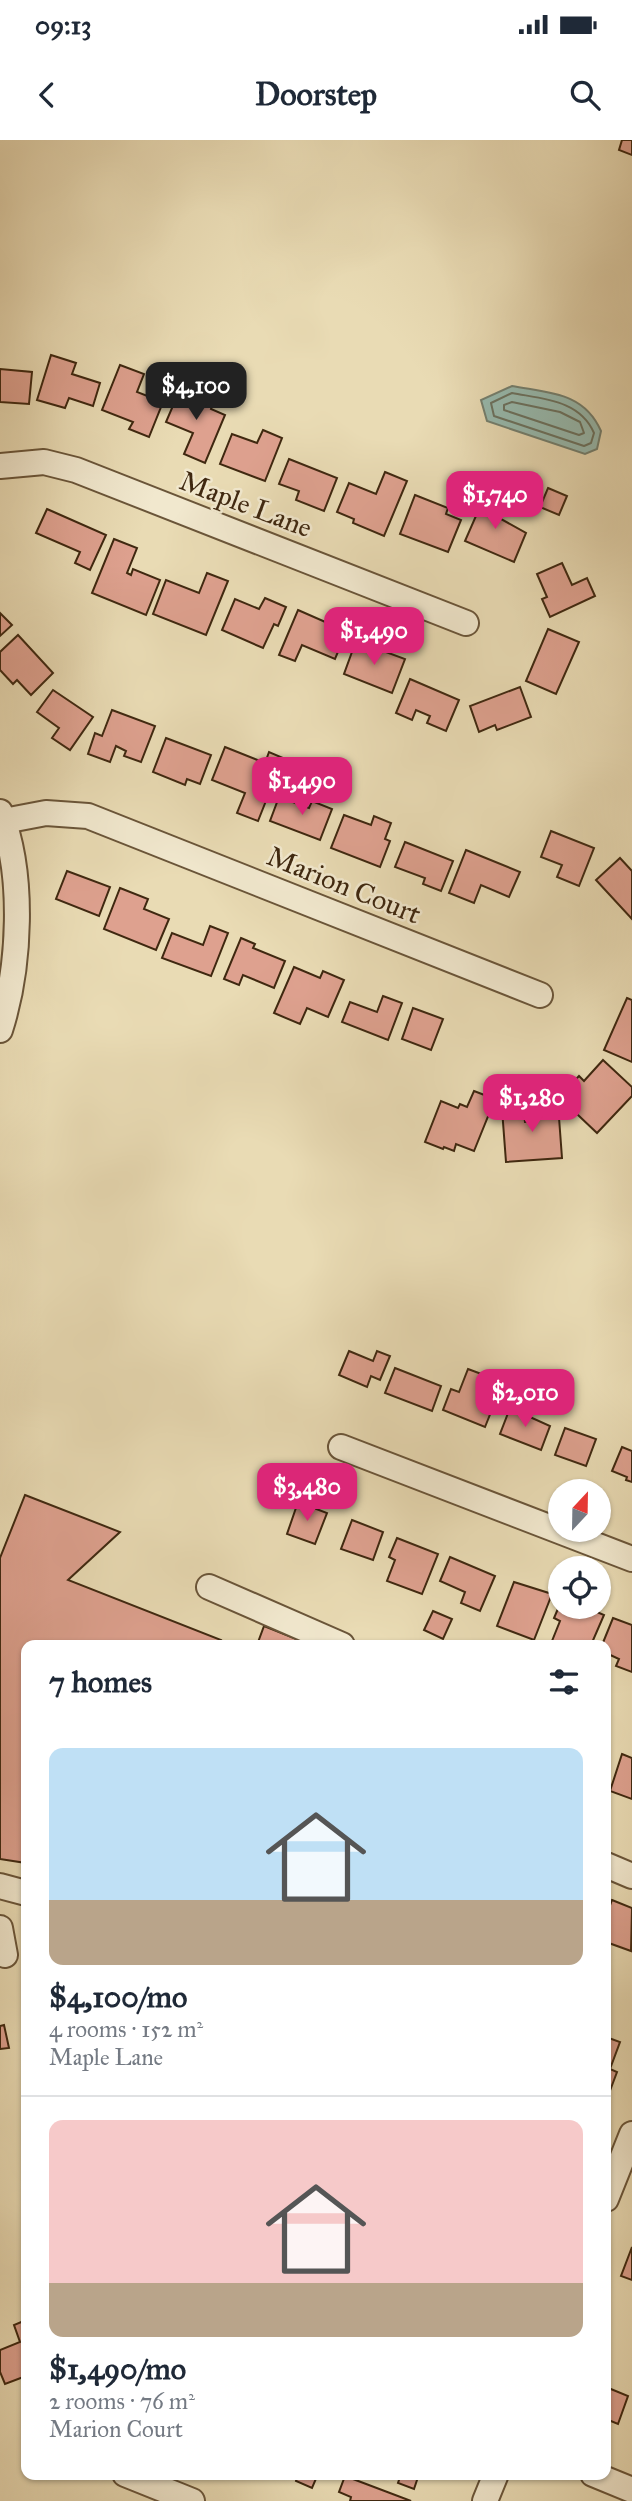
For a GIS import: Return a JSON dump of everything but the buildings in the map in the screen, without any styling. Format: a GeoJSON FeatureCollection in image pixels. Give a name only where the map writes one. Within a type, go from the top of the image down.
{"type":"FeatureCollection","features":[{"type":"Feature","properties":{"kind":"street","name":"Maple Lane"},"geometry":{"type":"LineString","coordinates":[[0,466],[44,462],[76,470],[466,623]]}},
{"type":"Feature","properties":{"kind":"street","name":"Marion Court"},"geometry":{"type":"LineString","coordinates":[[2,817],[46,813],[88,816],[540,995]]}},
{"type":"Feature","properties":{"kind":"street"},"geometry":{"type":"LineString","coordinates":[[0,1030],[15,962],[16,916],[12,862],[2,817]]}},
{"type":"Feature","properties":{"kind":"street"},"geometry":{"type":"LineString","coordinates":[[341,1447],[632,1559]]}},
{"type":"Feature","properties":{"kind":"street"},"geometry":{"type":"LineString","coordinates":[[209,1587],[331,1640]]}},
{"type":"Feature","properties":{"kind":"street"},"geometry":{"type":"LineString","coordinates":[[611,1867],[632,1875]]}},
{"type":"Feature","properties":{"kind":"street"},"geometry":{"type":"LineString","coordinates":[[0,1886],[21,1892]]}},
{"type":"Feature","properties":{"kind":"street"},"geometry":{"type":"LineString","coordinates":[[0,1928],[10,1955]]}},
{"type":"Feature","properties":{"kind":"street"},"geometry":{"type":"LineString","coordinates":[[618,2173],[632,2134]]}},
{"type":"Feature","properties":{"kind":"street"},"geometry":{"type":"LineString","coordinates":[[140,2480],[192,2501]]}},
{"type":"Feature","properties":{"kind":"street"},"geometry":{"type":"LineString","coordinates":[[485,2501],[494,2480]]}},
{"type":"Feature","properties":{"kind":"street"},"geometry":{"type":"LineString","coordinates":[[608,2480],[632,2490]]}},
{"type":"Feature","properties":{"kind":"water"},"geometry":{"type":"Polygon","coordinates":[[[512,386],[564,396],[585,408],[601,431],[597,449],[585,454],[487,421],[481,400],[512,386]]]}}]}
